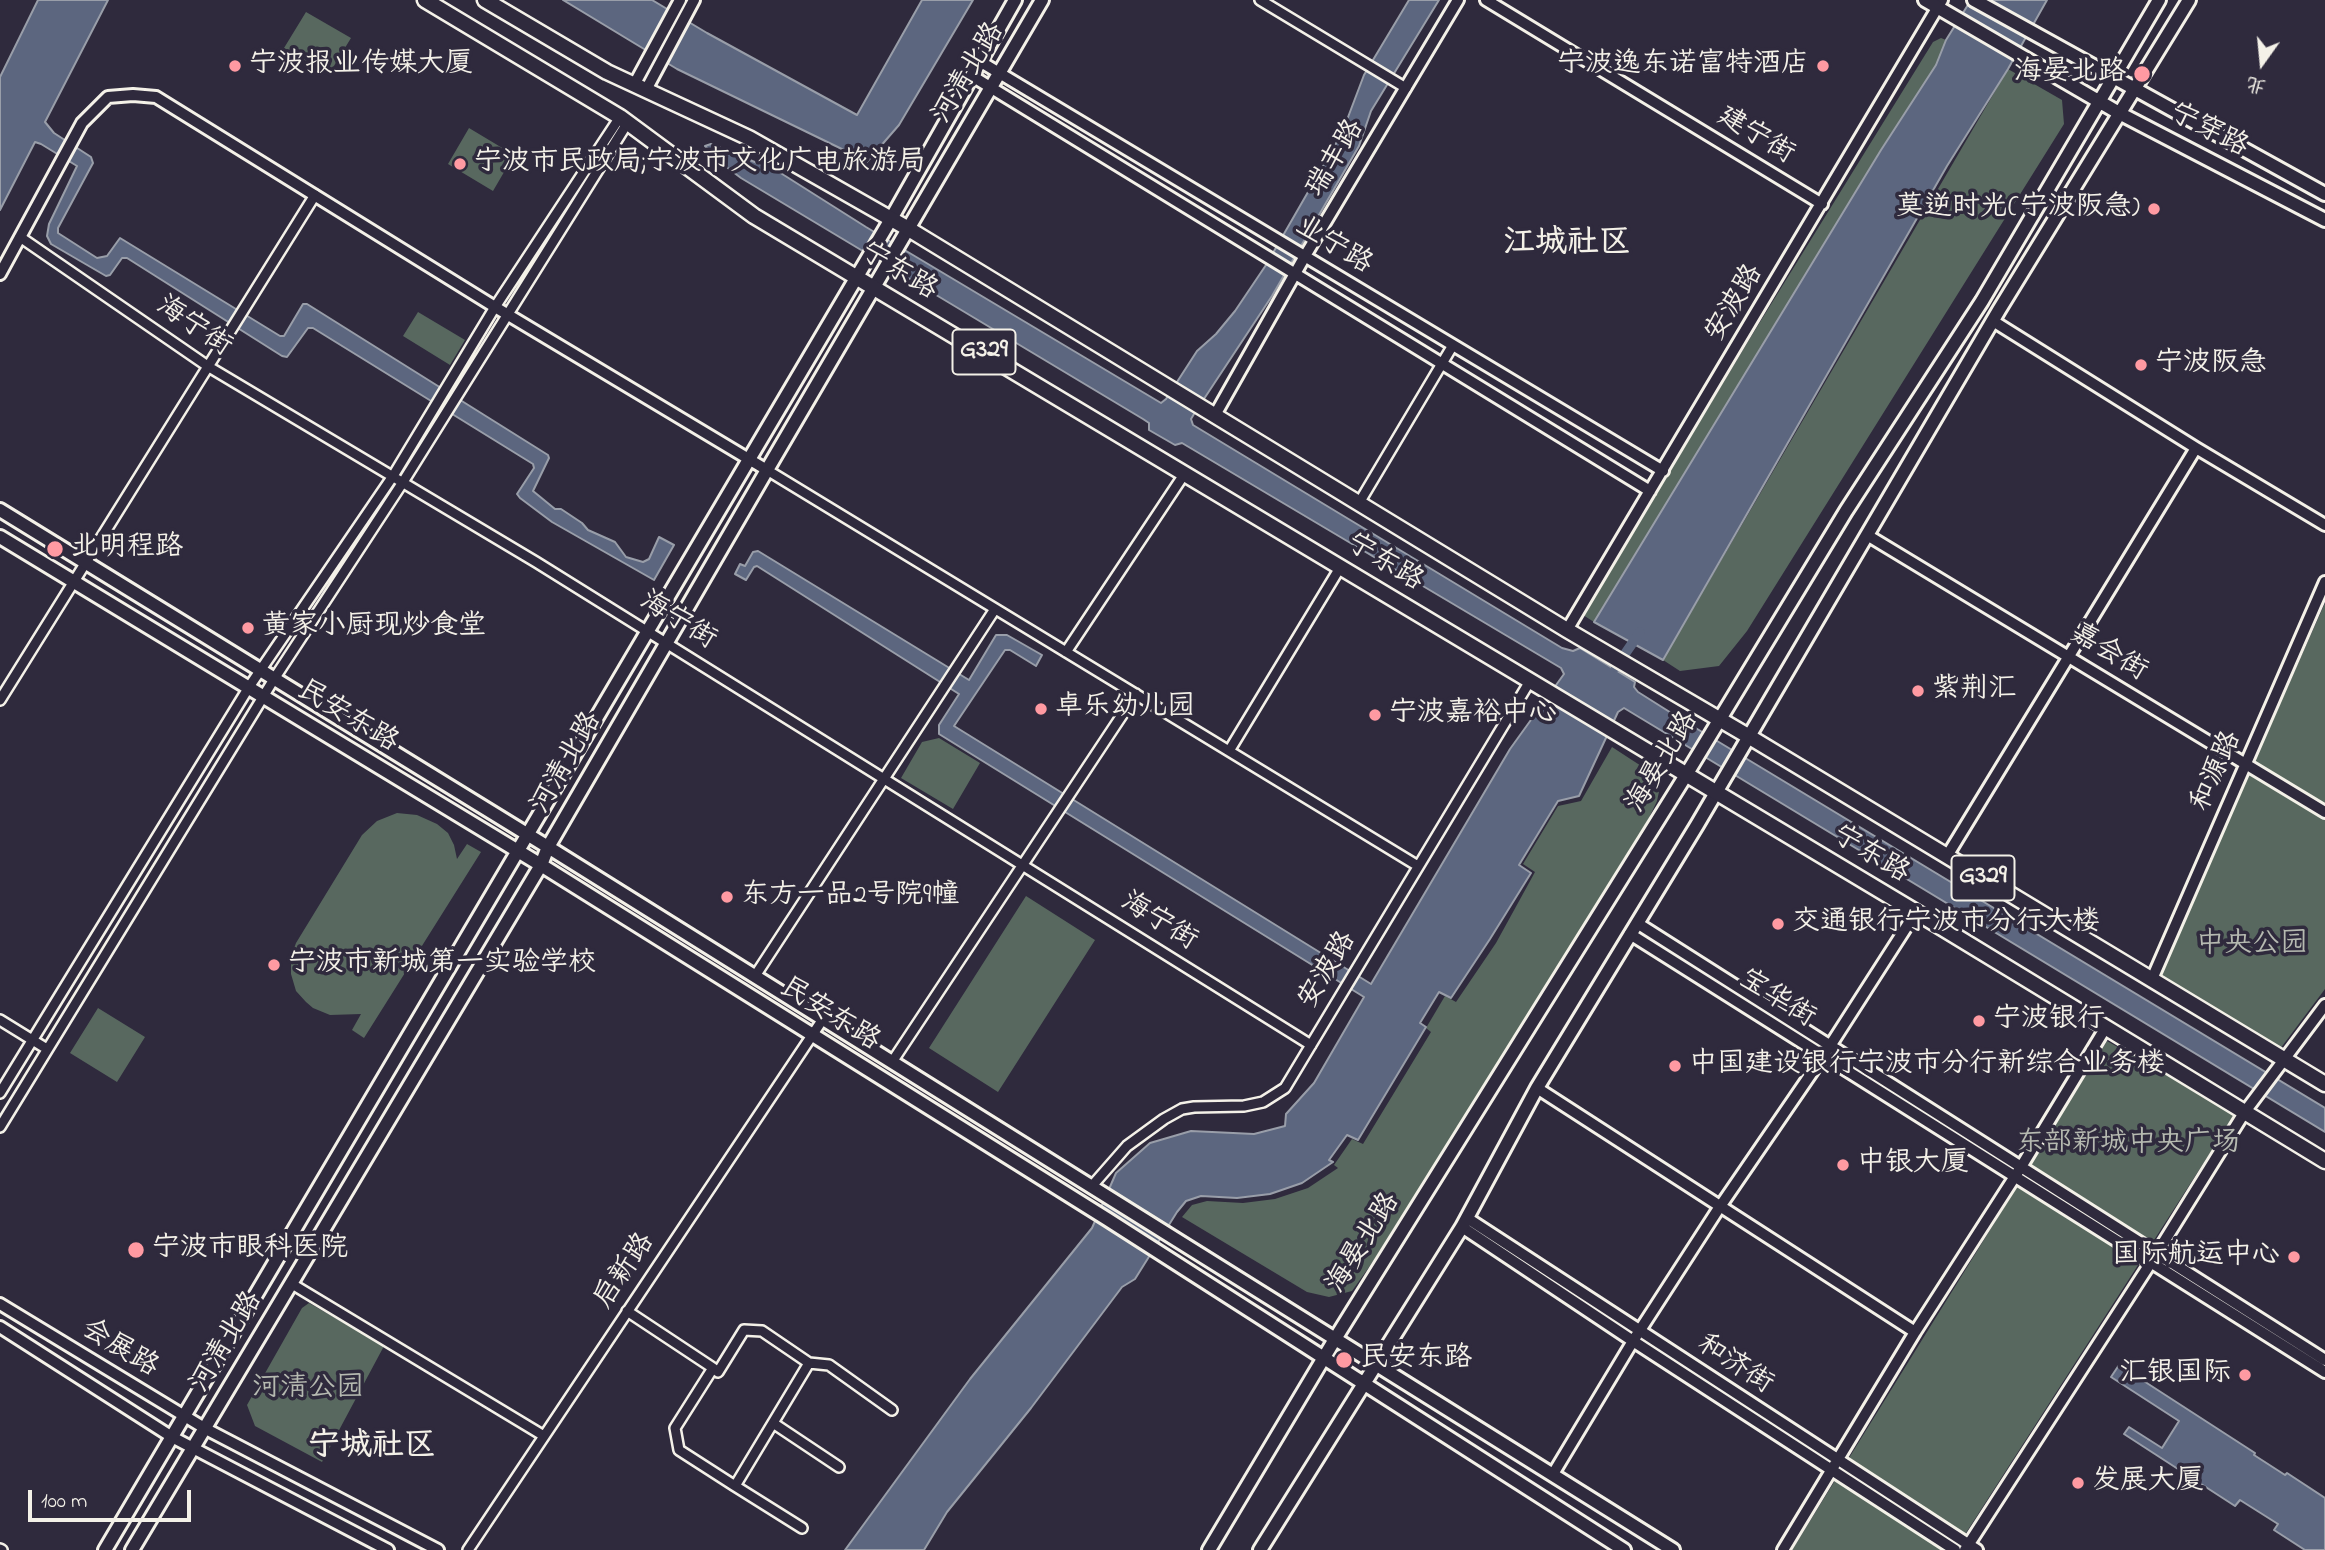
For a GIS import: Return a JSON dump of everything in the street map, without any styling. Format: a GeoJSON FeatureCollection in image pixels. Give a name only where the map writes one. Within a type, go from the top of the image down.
{"type":"FeatureCollection","features":[{"type":"Feature","properties":{"kind":"main road","name":"宁东路"},"geometry":{"type":"LineString","coordinates":[[425,0],[624,119],[754,216],[1341,566],[2325,1161]]}},
{"type":"Feature","properties":{"kind":"main road","name":"宁东路"},"geometry":{"type":"LineString","coordinates":[[485,0],[607,72],[749,138],[907,228],[1567,630],[2325,1084]]}},
{"type":"Feature","properties":{"kind":"main road","name":"河清北路"},"geometry":{"type":"LineString","coordinates":[[106,1550],[891,219],[1015,0]]}},
{"type":"Feature","properties":{"kind":"main road","name":"河清北路"},"geometry":{"type":"LineString","coordinates":[[132,1550],[541,865],[548,847],[1042,0]]}},
{"type":"Feature","properties":{"kind":"main road","name":"宁穿路"},"geometry":{"type":"LineString","coordinates":[[1925,0],[1940,4],[2099,102],[2325,220]]}},
{"type":"Feature","properties":{"kind":"main road","name":"宁穿路"},"geometry":{"type":"LineString","coordinates":[[1973,0],[2325,194]]}},
{"type":"Feature","properties":{"kind":"main road","name":"海晏北路"},"geometry":{"type":"LineString","coordinates":[[1209,1550],[1335,1339],[1686,775],[1846,511],[1982,302],[2159,0]]}},
{"type":"Feature","properties":{"kind":"main road","name":"海晏北路"},"geometry":{"type":"LineString","coordinates":[[1260,1550],[1465,1222],[1537,1088],[1715,793],[1993,321],[2189,0]]}},
{"type":"Feature","properties":{"kind":"main road","name":"民安东路"},"geometry":{"type":"LineString","coordinates":[[0,510],[548,847],[1673,1550]]}},
{"type":"Feature","properties":{"kind":"main road","name":"民安东路"},"geometry":{"type":"LineString","coordinates":[[0,537],[541,865],[1147,1244],[1624,1550]]}},
{"type":"Feature","properties":{"kind":"street"},"geometry":{"type":"LineString","coordinates":[[640,87],[680,0]]}},
{"type":"Feature","properties":{"kind":"street"},"geometry":{"type":"LineString","coordinates":[[640,87],[694,0]]}},
{"type":"Feature","properties":{"kind":"street"},"geometry":{"type":"LineString","coordinates":[[1260,0],[1406,88]]}},
{"type":"Feature","properties":{"kind":"street","name":"瑞丰路"},"geometry":{"type":"LineString","coordinates":[[1215,415],[1305,256],[1458,0]]}},
{"type":"Feature","properties":{"kind":"street","name":"建宁街"},"geometry":{"type":"LineString","coordinates":[[1486,0],[1822,204]]}},
{"type":"Feature","properties":{"kind":"street","name":"安波路"},"geometry":{"type":"LineString","coordinates":[[1567,630],[1940,4]]}},
{"type":"Feature","properties":{"kind":"street","name":"业宁路"},"geometry":{"type":"LineString","coordinates":[[981,62],[1662,471]]}},
{"type":"Feature","properties":{"kind":"street","name":"业宁路"},"geometry":{"type":"LineString","coordinates":[[972,76],[1650,491]]}},
{"type":"Feature","properties":{"kind":"street"},"geometry":{"type":"LineString","coordinates":[[0,274],[82,123],[108,97],[156,97],[495,307],[1418,866]]}},
{"type":"Feature","properties":{"kind":"street"},"geometry":{"type":"LineString","coordinates":[[0,1093],[249,687],[393,476],[495,307],[624,119]]}},
{"type":"Feature","properties":{"kind":"street"},"geometry":{"type":"LineString","coordinates":[[0,1127],[264,695],[507,314],[624,119]]}},
{"type":"Feature","properties":{"kind":"street"},"geometry":{"type":"LineString","coordinates":[[0,700],[315,195]]}},
{"type":"Feature","properties":{"kind":"street","name":"海宁街"},"geometry":{"type":"LineString","coordinates":[[20,237],[209,367],[667,642],[1311,1045]]}},
{"type":"Feature","properties":{"kind":"street"},"geometry":{"type":"LineString","coordinates":[[1993,321],[2325,525]]}},
{"type":"Feature","properties":{"kind":"street"},"geometry":{"type":"LineString","coordinates":[[1359,503],[1453,345]]}},
{"type":"Feature","properties":{"kind":"street"},"geometry":{"type":"LineString","coordinates":[[1947,856],[2196,448]]}},
{"type":"Feature","properties":{"kind":"street"},"geometry":{"type":"LineString","coordinates":[[1066,652],[1185,473]]}},
{"type":"Feature","properties":{"kind":"street","name":"嘉会街"},"geometry":{"type":"LineString","coordinates":[[1867,535],[2325,812]]}},
{"type":"Feature","properties":{"kind":"street"},"geometry":{"type":"LineString","coordinates":[[1229,751],[1341,566]]}},
{"type":"Feature","properties":{"kind":"street","name":"和源路"},"geometry":{"type":"LineString","coordinates":[[2151,979],[2325,582]]}},
{"type":"Feature","properties":{"kind":"street"},"geometry":{"type":"LineString","coordinates":[[755,976],[995,609]]}},
{"type":"Feature","properties":{"kind":"street","name":"安波路"},"geometry":{"type":"LineString","coordinates":[[1091,1187],[1127,1146],[1147,1129],[1182,1109],[1244,1106],[1263,1102],[1285,1088],[1530,681]]}},
{"type":"Feature","properties":{"kind":"street"},"geometry":{"type":"LineString","coordinates":[[892,1062],[1136,694]]}},
{"type":"Feature","properties":{"kind":"street"},"geometry":{"type":"LineString","coordinates":[[1553,1474],[1636,1336],[1824,1056],[1916,912]]}},
{"type":"Feature","properties":{"kind":"street","name":"宝华街"},"geometry":{"type":"LineString","coordinates":[[1634,929],[1830,1046],[2018,1172]]}},
{"type":"Feature","properties":{"kind":"street","name":"宝华街"},"geometry":{"type":"LineString","coordinates":[[1634,929],[1824,1056],[2018,1172],[2154,1258],[2325,1372]]}},
{"type":"Feature","properties":{"kind":"street"},"geometry":{"type":"LineString","coordinates":[[1970,1548],[2244,1113],[2325,1005]]}},
{"type":"Feature","properties":{"kind":"street","name":"启新路"},"geometry":{"type":"LineString","coordinates":[[468,1550],[823,1019]]}},
{"type":"Feature","properties":{"kind":"street"},"geometry":{"type":"LineString","coordinates":[[0,1020],[47,1049]]}},
{"type":"Feature","properties":{"kind":"street"},"geometry":{"type":"LineString","coordinates":[[1783,1550],[1915,1332],[2018,1172],[2106,1027]]}},
{"type":"Feature","properties":{"kind":"street"},"geometry":{"type":"LineString","coordinates":[[1537,1088],[1915,1332]]}},
{"type":"Feature","properties":{"kind":"street","name":"和济街"},"geometry":{"type":"LineString","coordinates":[[1465,1222],[1835,1466],[1955,1550]]}},
{"type":"Feature","properties":{"kind":"street","name":"宝华街"},"geometry":{"type":"LineString","coordinates":[[2154,1258],[2325,1360]]}},
{"type":"Feature","properties":{"kind":"street"},"geometry":{"type":"LineString","coordinates":[[292,1284],[544,1436]]}},
{"type":"Feature","properties":{"kind":"street","name":"会展路"},"geometry":{"type":"LineString","coordinates":[[0,1304],[206,1429],[438,1550]]}},
{"type":"Feature","properties":{"kind":"street"},"geometry":{"type":"LineString","coordinates":[[627,1311],[718,1372],[744,1330],[762,1331],[809,1363],[828,1365],[892,1410]]}},
{"type":"Feature","properties":{"kind":"street","name":"会展路"},"geometry":{"type":"LineString","coordinates":[[0,1327],[172,1437],[388,1550]]}},
{"type":"Feature","properties":{"kind":"street"},"geometry":{"type":"LineString","coordinates":[[735,1486],[809,1363]]}},
{"type":"Feature","properties":{"kind":"street"},"geometry":{"type":"LineString","coordinates":[[713,1368],[675,1428],[679,1450],[802,1528]]}},
{"type":"Feature","properties":{"kind":"street"},"geometry":{"type":"LineString","coordinates":[[773,1423],[839,1466]]}},
{"type":"Feature","properties":{"kind":"street","name":"和济街"},"geometry":{"type":"LineString","coordinates":[[1835,1466],[1970,1548]]}},
{"type":"Feature","properties":{"kind":"green space"},"geometry":{"type":"Polygon","coordinates":[[[306,12],[351,38],[329,74],[284,48],[306,12]]]}},
{"type":"Feature","properties":{"kind":"green space"},"geometry":{"type":"Polygon","coordinates":[[[1941,38],[1946,40],[1936,65],[1881,150],[1594,622],[1583,615],[1933,42],[1941,38]]]}},
{"type":"Feature","properties":{"kind":"green space"},"geometry":{"type":"Polygon","coordinates":[[[2008,69],[2062,100],[2064,124],[1747,631],[1719,666],[1680,671],[1663,660],[2008,69]]]}},
{"type":"Feature","properties":{"kind":"green space"},"geometry":{"type":"Polygon","coordinates":[[[469,128],[514,155],[493,191],[448,164],[469,128]]]}},
{"type":"Feature","properties":{"kind":"green space"},"geometry":{"type":"Polygon","coordinates":[[[418,312],[465,340],[450,365],[403,336],[418,312]]]}},
{"type":"Feature","properties":{"kind":"green space","name":"中央公园"},"geometry":{"type":"Polygon","coordinates":[[[2325,603],[2325,989],[2280,1049],[2159,975],[2325,603]]]}},
{"type":"Feature","properties":{"kind":"green space"},"geometry":{"type":"Polygon","coordinates":[[[939,738],[980,763],[953,809],[901,778],[922,742],[939,738]]]}},
{"type":"Feature","properties":{"kind":"green space"},"geometry":{"type":"Polygon","coordinates":[[[1612,747],[1655,775],[1660,787],[1648,820],[1473,1103],[1352,1291],[1329,1297],[1307,1292],[1182,1217],[1192,1205],[1207,1201],[1243,1203],[1275,1199],[1308,1188],[1338,1168],[1334,1165],[1352,1139],[1363,1144],[1431,1032],[1426,1028],[1445,996],[1456,1002],[1496,943],[1535,872],[1523,864],[1558,806],[1581,801],[1612,747]]]}},
{"type":"Feature","properties":{"kind":"green space"},"geometry":{"type":"Polygon","coordinates":[[[397,813],[417,815],[437,824],[448,833],[457,859],[467,844],[481,852],[364,1038],[352,1030],[361,1014],[330,1015],[313,1008],[296,991],[291,974],[291,957],[296,943],[362,835],[377,821],[397,813]]]}},
{"type":"Feature","properties":{"kind":"green space"},"geometry":{"type":"Polygon","coordinates":[[[1026,896],[1095,940],[998,1092],[929,1048],[1026,896]]]}},
{"type":"Feature","properties":{"kind":"green space"},"geometry":{"type":"Polygon","coordinates":[[[98,1008],[145,1037],[117,1082],[70,1053],[98,1008]]]}},
{"type":"Feature","properties":{"kind":"green space","name":"东部新城中央广场"},"geometry":{"type":"Polygon","coordinates":[[[2107,1041],[2235,1114],[1955,1550],[1792,1550],[2107,1041]]]}},
{"type":"Feature","properties":{"kind":"green space","name":"河清公园"},"geometry":{"type":"Polygon","coordinates":[[[309,1303],[384,1346],[322,1462],[255,1426],[247,1405],[302,1308],[309,1303]]]}},
{"type":"Feature","properties":{"kind":"water"},"geometry":{"type":"Polygon","coordinates":[[[38,0],[108,0],[45,122],[54,133],[91,157],[93,163],[58,228],[58,233],[97,258],[107,256],[120,238],[280,336],[284,336],[303,304],[307,304],[548,455],[533,491],[555,509],[561,509],[582,523],[588,530],[615,542],[626,557],[643,562],[649,559],[659,537],[674,545],[654,580],[552,522],[520,498],[517,494],[534,468],[533,464],[313,328],[308,328],[287,357],[282,356],[127,258],[122,258],[110,275],[106,276],[51,244],[47,236],[49,224],[77,166],[41,144],[35,142],[0,210],[0,77],[38,0]]]}},
{"type":"Feature","properties":{"kind":"water"},"geometry":{"type":"Polygon","coordinates":[[[563,0],[652,0],[857,115],[922,0],[973,0],[899,125],[859,171],[847,162],[848,152],[677,69],[563,0]]]}},
{"type":"Feature","properties":{"kind":"water"},"geometry":{"type":"Polygon","coordinates":[[[1409,0],[1439,0],[1371,111],[1359,146],[1272,296],[1191,419],[1193,425],[1562,648],[1573,651],[1580,648],[1635,682],[1634,687],[1638,692],[1684,721],[2325,1108],[2325,1132],[1624,708],[1618,712],[1579,796],[1558,801],[1519,865],[1531,873],[1490,939],[1451,998],[1439,992],[1420,1023],[1426,1027],[1358,1140],[1347,1135],[1329,1160],[1333,1162],[1302,1183],[1270,1194],[1237,1198],[1201,1196],[1186,1201],[1135,1279],[1122,1287],[1031,1408],[947,1512],[924,1550],[845,1550],[970,1379],[1092,1228],[1116,1173],[1150,1143],[1191,1131],[1254,1134],[1285,1126],[1286,1114],[1314,1083],[1364,997],[939,734],[939,725],[959,694],[757,566],[746,580],[735,574],[740,564],[745,566],[753,552],[758,551],[969,680],[996,635],[1007,635],[1042,655],[1036,666],[1010,650],[1005,650],[954,726],[1371,984],[1510,749],[1564,674],[1561,668],[1182,443],[1175,445],[1149,430],[1149,423],[1143,419],[741,178],[716,159],[705,146],[711,144],[779,172],[1161,403],[1197,351],[1235,311],[1266,265],[1342,133],[1364,75],[1409,0]]]}},
{"type":"Feature","properties":{"kind":"water"},"geometry":{"type":"Polygon","coordinates":[[[1971,0],[2047,0],[2008,69],[1947,166],[1663,660],[1594,622],[1881,150],[1936,65],[1946,40],[1971,0]]]}},
{"type":"Feature","properties":{"kind":"water"},"geometry":{"type":"Polygon","coordinates":[[[2119,1365],[2255,1453],[2254,1455],[2325,1498],[2325,1550],[2305,1550],[2274,1530],[2278,1524],[2240,1500],[2235,1506],[2124,1434],[2129,1427],[2162,1448],[2179,1421],[2111,1377],[2119,1365]]]}},
{"type":"Feature","properties":{"kind":"waterway"},"geometry":{"type":"LineString","coordinates":[[1616,667],[1640,632]]}},
{"type":"Feature","properties":{"kind":"place","name":"宁波报业传媒大厦"},"geometry":{"type":"Point","coordinates":[235,66]}},
{"type":"Feature","properties":{"kind":"place","name":"宁波逸东诺富特酒店"},"geometry":{"type":"Point","coordinates":[1823,66]}},
{"type":"Feature","properties":{"kind":"place","name":"海晏北路"},"geometry":{"type":"Point","coordinates":[2142,74]}},
{"type":"Feature","properties":{"kind":"place","name":"宁波市民政局;宁波市文化广电旅游局"},"geometry":{"type":"Point","coordinates":[460,164]}},
{"type":"Feature","properties":{"kind":"place","name":"莫逆时光(宁波阪急)"},"geometry":{"type":"Point","coordinates":[2154,209]}},
{"type":"Feature","properties":{"kind":"place","name":"宁波阪急"},"geometry":{"type":"Point","coordinates":[2141,365]}},
{"type":"Feature","properties":{"kind":"place","name":"北明程路"},"geometry":{"type":"Point","coordinates":[55,549]}},
{"type":"Feature","properties":{"kind":"place","name":"黄家小厨现炒食堂"},"geometry":{"type":"Point","coordinates":[248,628]}},
{"type":"Feature","properties":{"kind":"place","name":"紫荆汇"},"geometry":{"type":"Point","coordinates":[1918,691]}},
{"type":"Feature","properties":{"kind":"place","name":"卓乐幼儿园"},"geometry":{"type":"Point","coordinates":[1041,709]}},
{"type":"Feature","properties":{"kind":"place","name":"宁波嘉裕中心"},"geometry":{"type":"Point","coordinates":[1375,715]}},
{"type":"Feature","properties":{"kind":"place","name":"东方一品2号院9幢"},"geometry":{"type":"Point","coordinates":[727,897]}},
{"type":"Feature","properties":{"kind":"place","name":"交通银行宁波市分行大楼"},"geometry":{"type":"Point","coordinates":[1778,924]}},
{"type":"Feature","properties":{"kind":"place","name":"宁波市新城第一实验学校"},"geometry":{"type":"Point","coordinates":[274,965]}},
{"type":"Feature","properties":{"kind":"place","name":"宁波银行"},"geometry":{"type":"Point","coordinates":[1979,1021]}},
{"type":"Feature","properties":{"kind":"place","name":"中国建设银行宁波市分行新综合业务楼"},"geometry":{"type":"Point","coordinates":[1675,1066]}},
{"type":"Feature","properties":{"kind":"place","name":"中银大厦"},"geometry":{"type":"Point","coordinates":[1843,1165]}},
{"type":"Feature","properties":{"kind":"place","name":"宁波市眼科医院"},"geometry":{"type":"Point","coordinates":[136,1250]}},
{"type":"Feature","properties":{"kind":"place","name":"国际航运中心"},"geometry":{"type":"Point","coordinates":[2294,1257]}},
{"type":"Feature","properties":{"kind":"place","name":"民安东路"},"geometry":{"type":"Point","coordinates":[1344,1360]}},
{"type":"Feature","properties":{"kind":"place","name":"汇银国际"},"geometry":{"type":"Point","coordinates":[2245,1375]}},
{"type":"Feature","properties":{"kind":"place","name":"发展大厦"},"geometry":{"type":"Point","coordinates":[2078,1483]}},
{"type":"Feature","properties":{"kind":"district","name":"江城社区"},"geometry":{"type":"Point","coordinates":[1567,246]}},
{"type":"Feature","properties":{"kind":"district","name":"宁城社区"},"geometry":{"type":"Point","coordinates":[372,1449]}}]}
